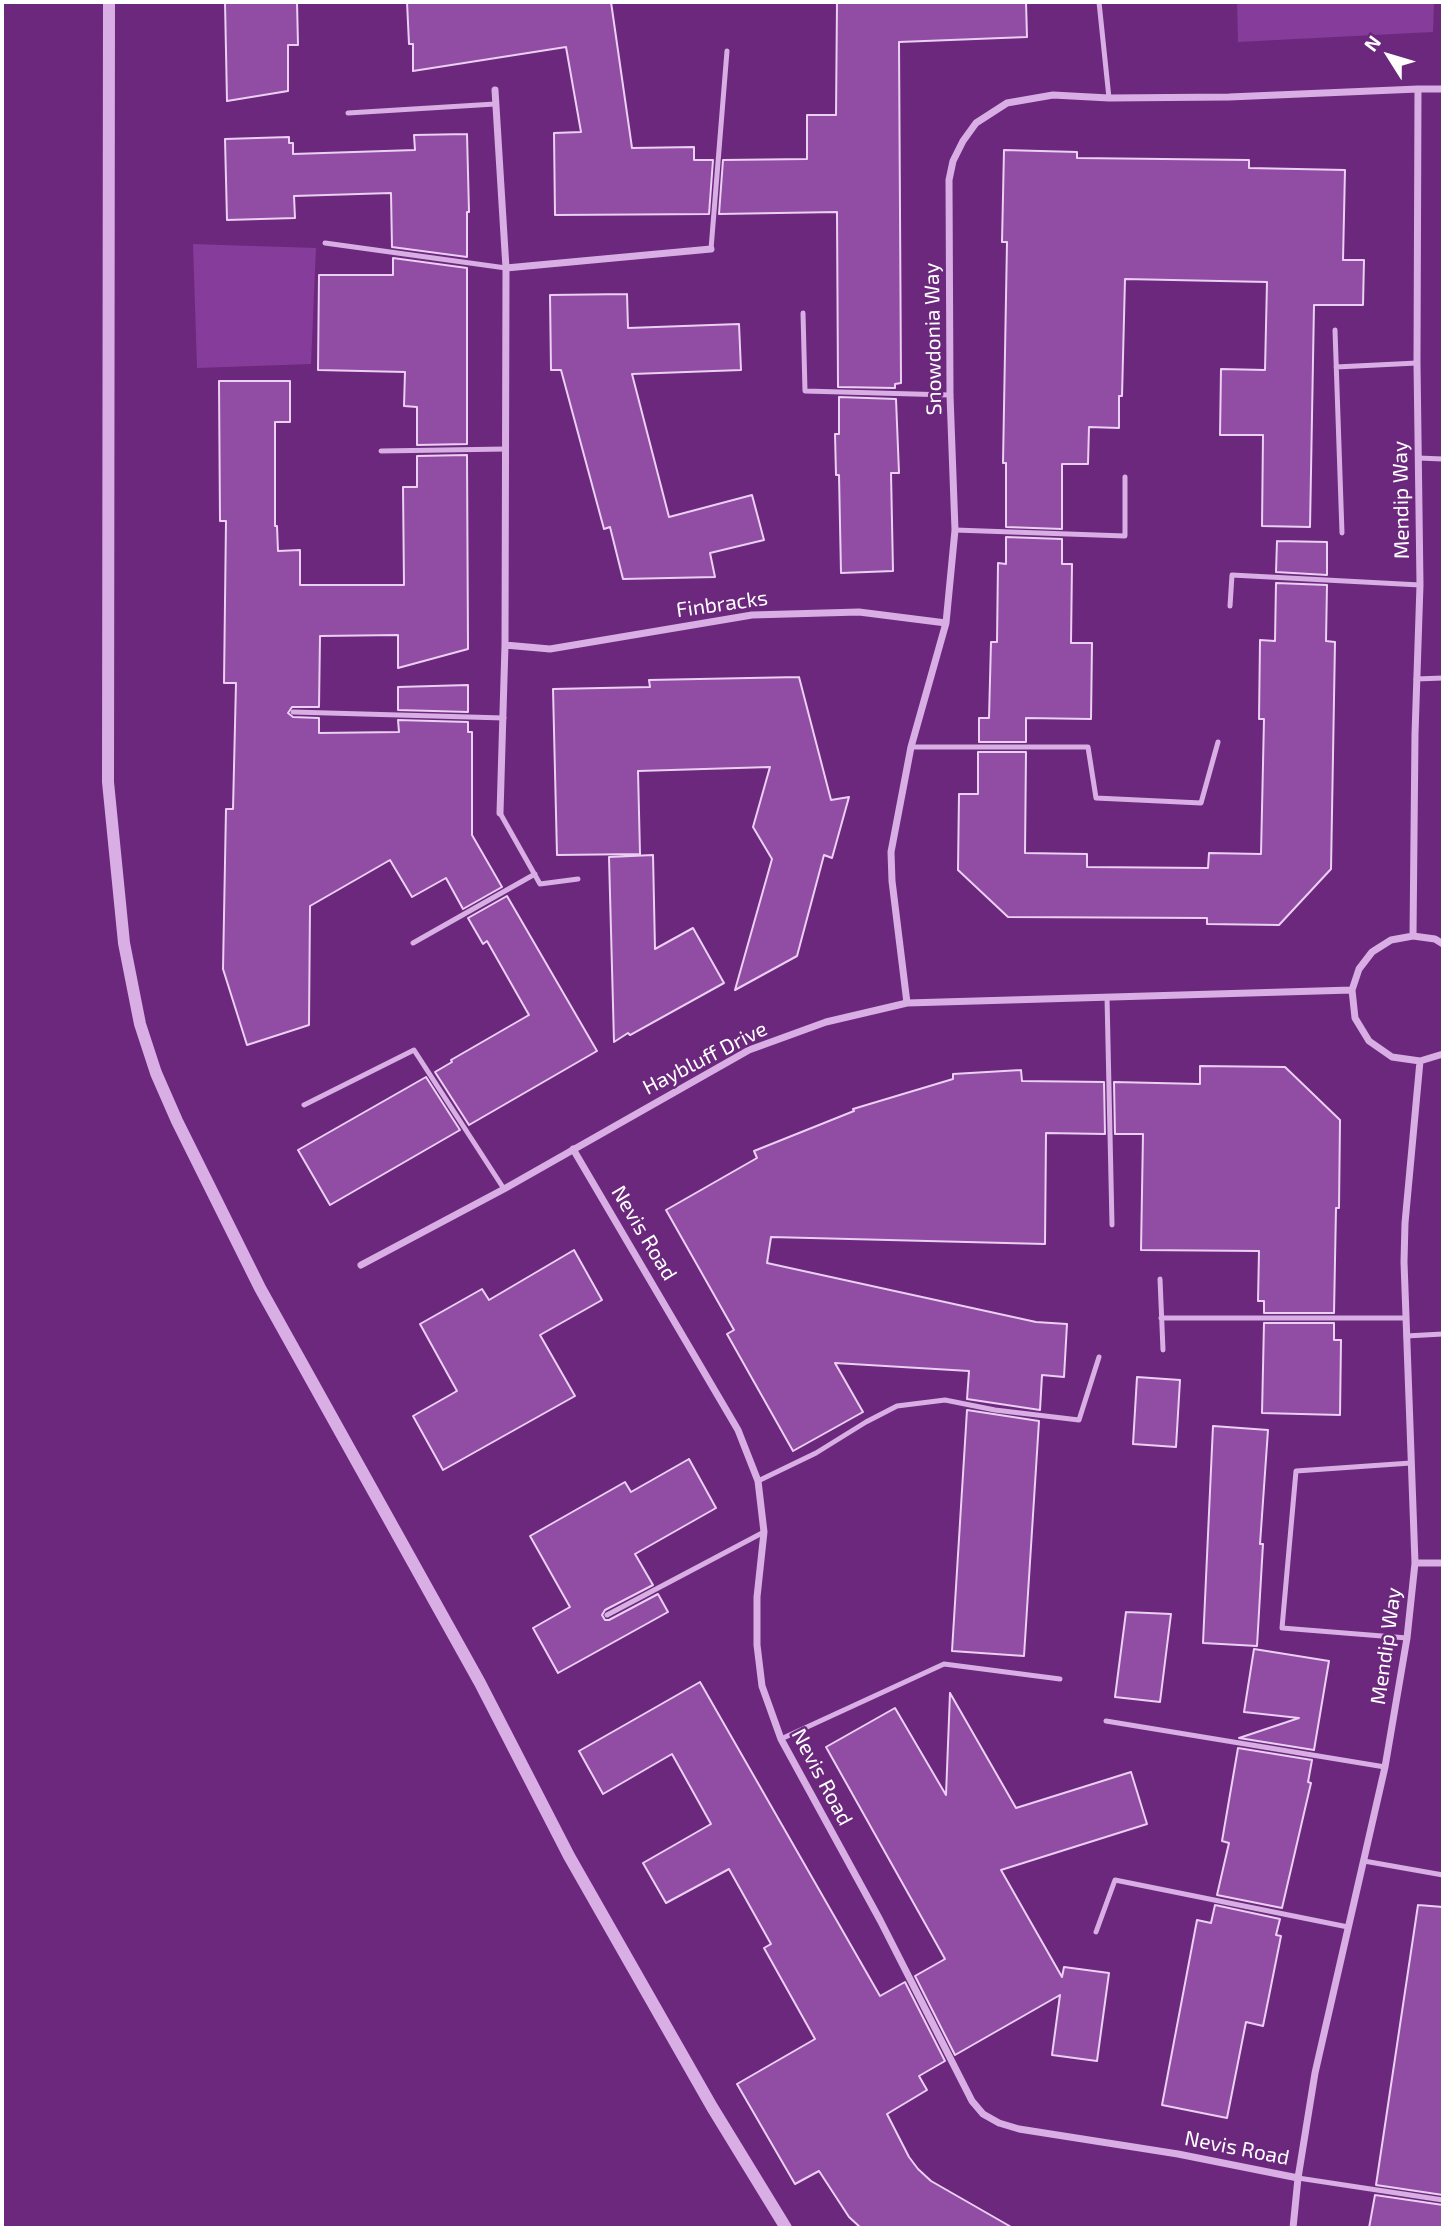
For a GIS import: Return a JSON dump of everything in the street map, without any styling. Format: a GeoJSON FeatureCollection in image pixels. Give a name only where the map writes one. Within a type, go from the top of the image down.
{"type":"FeatureCollection","features":[{"type":"Feature","properties":{"kind":"street"},"geometry":{"type":"LineString","coordinates":[[109,2],[108,782],[124,943],[144,1036],[156,1073],[177,1121],[260,1288],[526,1768],[569,1856],[712,2107],[786,2228]]}},
{"type":"Feature","properties":{"kind":"street"},"geometry":{"type":"LineString","coordinates":[[1418,89],[1443,89]]}},
{"type":"Feature","properties":{"kind":"street","name":"Snowdonia Way"},"geometry":{"type":"LineString","coordinates":[[907,1003],[891,852],[911,747],[946,623],[955,530],[950,395],[949,180],[953,161],[963,141],[976,123],[1007,103],[1054,95],[1109,98],[1229,97],[1418,89]]}},
{"type":"Feature","properties":{"kind":"street","name":"Mendip Way"},"geometry":{"type":"LineString","coordinates":[[1413,936],[1416,679],[1420,585],[1417,363],[1418,89]]}},
{"type":"Feature","properties":{"kind":"street"},"geometry":{"type":"LineString","coordinates":[[495,90],[506,268],[505,645],[500,813]]}},
{"type":"Feature","properties":{"kind":"street"},"geometry":{"type":"LineString","coordinates":[[506,268],[711,249]]}},
{"type":"Feature","properties":{"kind":"street","name":"Finbracks"},"geometry":{"type":"LineString","coordinates":[[505,645],[550,649],[752,615],[859,611],[946,623]]}},
{"type":"Feature","properties":{"kind":"street"},"geometry":{"type":"LineString","coordinates":[[1443,944],[1435,939],[1413,936],[1391,940],[1372,952],[1359,969],[1352,990],[1355,1018],[1369,1041],[1392,1057],[1420,1060],[1443,1054]]}},
{"type":"Feature","properties":{"kind":"street","name":"Haybluff Drive"},"geometry":{"type":"LineString","coordinates":[[361,1265],[504,1189],[749,1050],[826,1022],[907,1003],[1352,990]]}},
{"type":"Feature","properties":{"kind":"street","name":"Mendip Way"},"geometry":{"type":"LineString","coordinates":[[1293,2228],[1315,2073],[1385,1767],[1407,1638],[1415,1563],[1405,1318],[1405,1223],[1420,1060]]}},
{"type":"Feature","properties":{"kind":"street","name":"Nevis Road"},"geometry":{"type":"LineString","coordinates":[[573,1149],[738,1430],[758,1481],[764,1532],[757,1597],[757,1646],[761,1686],[781,1739],[880,1920],[960,2080],[983,2114],[999,2123],[1019,2129],[1178,2154],[1298,2178]]}},
{"type":"Feature","properties":{"kind":"street"},"geometry":{"type":"LineString","coordinates":[[1415,1563],[1443,1563]]}},
{"type":"Feature","properties":{"kind":"lane"},"geometry":{"type":"LineString","coordinates":[[1099,2],[1109,98]]}},
{"type":"Feature","properties":{"kind":"lane"},"geometry":{"type":"LineString","coordinates":[[711,249],[727,51]]}},
{"type":"Feature","properties":{"kind":"lane"},"geometry":{"type":"LineString","coordinates":[[348,113],[495,104]]}},
{"type":"Feature","properties":{"kind":"lane"},"geometry":{"type":"LineString","coordinates":[[325,243],[506,268]]}},
{"type":"Feature","properties":{"kind":"lane"},"geometry":{"type":"LineString","coordinates":[[803,313],[805,391],[950,395]]}},
{"type":"Feature","properties":{"kind":"lane"},"geometry":{"type":"LineString","coordinates":[[1335,330],[1342,533]]}},
{"type":"Feature","properties":{"kind":"lane"},"geometry":{"type":"LineString","coordinates":[[1336,367],[1417,363]]}},
{"type":"Feature","properties":{"kind":"lane"},"geometry":{"type":"LineString","coordinates":[[381,451],[506,449]]}},
{"type":"Feature","properties":{"kind":"lane"},"geometry":{"type":"LineString","coordinates":[[1418,458],[1443,459]]}},
{"type":"Feature","properties":{"kind":"lane"},"geometry":{"type":"LineString","coordinates":[[955,530],[1125,536],[1125,477]]}},
{"type":"Feature","properties":{"kind":"lane"},"geometry":{"type":"LineString","coordinates":[[1230,606],[1232,575],[1420,585]]}},
{"type":"Feature","properties":{"kind":"lane"},"geometry":{"type":"LineString","coordinates":[[1416,679],[1443,678]]}},
{"type":"Feature","properties":{"kind":"lane"},"geometry":{"type":"LineString","coordinates":[[293,712],[504,718]]}},
{"type":"Feature","properties":{"kind":"lane"},"geometry":{"type":"LineString","coordinates":[[911,747],[1088,747],[1096,798],[1201,803],[1218,742]]}},
{"type":"Feature","properties":{"kind":"lane"},"geometry":{"type":"LineString","coordinates":[[500,813],[540,884],[578,879]]}},
{"type":"Feature","properties":{"kind":"lane"},"geometry":{"type":"LineString","coordinates":[[413,943],[535,874]]}},
{"type":"Feature","properties":{"kind":"lane"},"geometry":{"type":"LineString","coordinates":[[1107,997],[1112,1225]]}},
{"type":"Feature","properties":{"kind":"lane"},"geometry":{"type":"LineString","coordinates":[[304,1105],[414,1050],[504,1189]]}},
{"type":"Feature","properties":{"kind":"lane"},"geometry":{"type":"LineString","coordinates":[[1160,1279],[1163,1350]]}},
{"type":"Feature","properties":{"kind":"lane"},"geometry":{"type":"LineString","coordinates":[[1161,1318],[1405,1318]]}},
{"type":"Feature","properties":{"kind":"lane"},"geometry":{"type":"LineString","coordinates":[[1406,1336],[1443,1335]]}},
{"type":"Feature","properties":{"kind":"lane"},"geometry":{"type":"LineString","coordinates":[[758,1481],[816,1453],[897,1406],[945,1400],[995,1410],[1079,1420],[1099,1357]]}},
{"type":"Feature","properties":{"kind":"lane"},"geometry":{"type":"LineString","coordinates":[[1407,1638],[1282,1628],[1296,1471],[1411,1463]]}},
{"type":"Feature","properties":{"kind":"lane"},"geometry":{"type":"LineString","coordinates":[[607,1615],[764,1532]]}},
{"type":"Feature","properties":{"kind":"lane"},"geometry":{"type":"LineString","coordinates":[[781,1739],[943,1664],[1060,1679]]}},
{"type":"Feature","properties":{"kind":"lane"},"geometry":{"type":"LineString","coordinates":[[1106,1721],[1385,1767]]}},
{"type":"Feature","properties":{"kind":"lane"},"geometry":{"type":"LineString","coordinates":[[1364,1861],[1443,1875]]}},
{"type":"Feature","properties":{"kind":"lane"},"geometry":{"type":"LineString","coordinates":[[1096,1932],[1115,1880],[1349,1927]]}},
{"type":"Feature","properties":{"kind":"lane"},"geometry":{"type":"LineString","coordinates":[[1298,2178],[1443,2200]]}},
{"type":"Feature","properties":{"kind":"shaded area"},"geometry":{"type":"Polygon","coordinates":[[[1237,2],[1434,2],[1433,32],[1238,42],[1237,2]]]}},
{"type":"Feature","properties":{"kind":"shaded area"},"geometry":{"type":"Polygon","coordinates":[[[193,244],[316,248],[311,364],[197,368],[193,244]]]}},
{"type":"Feature","properties":{"kind":"building"},"geometry":{"type":"Polygon","coordinates":[[[225,2],[297,2],[298,45],[288,45],[288,91],[227,101],[225,2]]]}},
{"type":"Feature","properties":{"kind":"building"},"geometry":{"type":"Polygon","coordinates":[[[407,2],[611,2],[632,148],[694,147],[694,160],[713,160],[709,214],[555,215],[554,133],[581,132],[566,47],[413,71],[413,44],[409,44],[407,2]]]}},
{"type":"Feature","properties":{"kind":"building"},"geometry":{"type":"Polygon","coordinates":[[[837,2],[1026,2],[1027,37],[899,42],[901,383],[895,384],[895,388],[838,387],[837,212],[719,214],[723,160],[807,159],[807,115],[836,115],[837,2]]]}},
{"type":"Feature","properties":{"kind":"building"},"geometry":{"type":"Polygon","coordinates":[[[467,134],[467,257],[392,247],[391,193],[294,196],[295,218],[227,220],[225,139],[289,137],[289,143],[293,143],[293,154],[415,150],[414,135],[467,134]]]}},
{"type":"Feature","properties":{"kind":"building"},"geometry":{"type":"Polygon","coordinates":[[[1004,150],[1077,152],[1077,158],[1249,160],[1249,168],[1345,170],[1343,260],[1364,260],[1363,305],[1314,305],[1310,527],[1262,526],[1263,435],[1220,435],[1221,369],[1265,370],[1267,282],[1125,279],[1119,428],[1089,427],[1088,464],[1062,464],[1062,529],[1006,527],[1006,463],[1003,463],[1007,242],[1002,242],[1004,150]]]}},
{"type":"Feature","properties":{"kind":"building"},"geometry":{"type":"Polygon","coordinates":[[[393,258],[467,268],[467,444],[417,445],[417,407],[404,406],[405,372],[318,370],[319,275],[393,275],[393,258]]]}},
{"type":"Feature","properties":{"kind":"building"},"geometry":{"type":"Polygon","coordinates":[[[627,294],[628,328],[739,324],[741,370],[632,374],[669,517],[752,495],[764,540],[710,553],[715,577],[623,579],[610,527],[604,529],[561,370],[551,370],[550,295],[627,294]]]}},
{"type":"Feature","properties":{"kind":"building"},"geometry":{"type":"Polygon","coordinates":[[[219,381],[290,381],[290,422],[275,422],[275,526],[278,551],[300,550],[300,585],[404,585],[403,487],[417,487],[417,456],[467,455],[468,649],[398,668],[398,635],[320,636],[319,707],[292,707],[288,713],[293,717],[319,718],[319,733],[399,732],[398,720],[468,722],[468,732],[472,732],[472,835],[502,887],[463,909],[446,878],[412,897],[390,860],[310,906],[309,1025],[247,1045],[223,969],[226,809],[233,809],[236,683],[224,683],[226,521],[220,521],[219,381]]]}},
{"type":"Feature","properties":{"kind":"building"},"geometry":{"type":"Polygon","coordinates":[[[839,397],[896,399],[899,473],[891,473],[893,571],[841,573],[839,475],[836,475],[835,434],[839,434],[839,397]]]}},
{"type":"Feature","properties":{"kind":"building"},"geometry":{"type":"Polygon","coordinates":[[[1006,537],[1062,539],[1062,564],[1072,564],[1071,643],[1092,643],[1091,719],[1026,718],[1026,742],[979,742],[979,718],[989,718],[991,642],[997,642],[998,563],[1006,564],[1006,537]]]}},
{"type":"Feature","properties":{"kind":"building"},"geometry":{"type":"Polygon","coordinates":[[[1277,541],[1327,542],[1327,575],[1276,572],[1277,541]]]}},
{"type":"Feature","properties":{"kind":"building"},"geometry":{"type":"Polygon","coordinates":[[[1276,583],[1327,585],[1326,641],[1335,642],[1331,869],[1279,925],[1207,924],[1207,918],[1008,917],[958,870],[959,794],[978,794],[978,752],[1026,752],[1025,853],[1087,854],[1087,867],[1208,868],[1209,853],[1261,854],[1264,719],[1259,719],[1260,640],[1275,641],[1276,583]]]}},
{"type":"Feature","properties":{"kind":"building"},"geometry":{"type":"Polygon","coordinates":[[[799,677],[831,800],[849,797],[832,858],[824,855],[797,956],[735,990],[772,859],[753,827],[770,767],[638,771],[640,854],[557,855],[553,689],[650,687],[649,680],[799,677]]]}},
{"type":"Feature","properties":{"kind":"building"},"geometry":{"type":"Polygon","coordinates":[[[468,685],[468,712],[398,710],[398,687],[468,685]]]}},
{"type":"Feature","properties":{"kind":"building"},"geometry":{"type":"Polygon","coordinates":[[[653,855],[655,949],[693,928],[724,983],[614,1042],[609,857],[653,855]]]}},
{"type":"Feature","properties":{"kind":"building"},"geometry":{"type":"Polygon","coordinates":[[[507,896],[597,1051],[469,1125],[435,1072],[529,1015],[487,941],[483,944],[468,918],[507,896]]]}},
{"type":"Feature","properties":{"kind":"building"},"geometry":{"type":"Polygon","coordinates":[[[1200,1066],[1285,1067],[1340,1120],[1334,1313],[1264,1313],[1264,1301],[1258,1301],[1259,1251],[1141,1250],[1143,1134],[1115,1134],[1114,1082],[1200,1084],[1200,1066]]]}},
{"type":"Feature","properties":{"kind":"building"},"geometry":{"type":"Polygon","coordinates":[[[1021,1070],[1022,1081],[1104,1082],[1105,1134],[1046,1133],[1045,1244],[771,1237],[767,1263],[1036,1322],[1067,1324],[1064,1377],[1042,1375],[1040,1410],[967,1399],[969,1371],[835,1363],[863,1412],[793,1451],[727,1334],[734,1330],[666,1210],[757,1158],[754,1151],[854,1111],[853,1109],[953,1079],[953,1074],[1021,1070]]]}},
{"type":"Feature","properties":{"kind":"building"},"geometry":{"type":"Polygon","coordinates":[[[426,1077],[460,1130],[330,1205],[298,1150],[426,1077]]]}},
{"type":"Feature","properties":{"kind":"building"},"geometry":{"type":"Polygon","coordinates":[[[574,1250],[602,1300],[540,1335],[575,1396],[443,1470],[413,1416],[457,1391],[420,1324],[482,1289],[489,1300],[574,1250]]]}},
{"type":"Feature","properties":{"kind":"building"},"geometry":{"type":"Polygon","coordinates":[[[1264,1323],[1334,1323],[1334,1340],[1341,1340],[1340,1415],[1262,1413],[1264,1323]]]}},
{"type":"Feature","properties":{"kind":"building"},"geometry":{"type":"Polygon","coordinates":[[[1137,1377],[1180,1380],[1176,1447],[1133,1444],[1137,1377]]]}},
{"type":"Feature","properties":{"kind":"building"},"geometry":{"type":"Polygon","coordinates":[[[967,1410],[1039,1421],[1024,1656],[952,1651],[967,1410]]]}},
{"type":"Feature","properties":{"kind":"building"},"geometry":{"type":"Polygon","coordinates":[[[1213,1426],[1268,1430],[1260,1544],[1263,1544],[1257,1646],[1203,1643],[1213,1426]]]}},
{"type":"Feature","properties":{"kind":"building"},"geometry":{"type":"Polygon","coordinates":[[[689,1459],[716,1508],[635,1554],[653,1585],[605,1610],[602,1615],[605,1620],[609,1620],[658,1594],[668,1612],[558,1673],[533,1628],[570,1607],[530,1536],[625,1482],[631,1492],[689,1459]]]}},
{"type":"Feature","properties":{"kind":"building"},"geometry":{"type":"Polygon","coordinates":[[[1126,1612],[1171,1614],[1160,1702],[1115,1697],[1126,1612]]]}},
{"type":"Feature","properties":{"kind":"building"},"geometry":{"type":"Polygon","coordinates":[[[1254,1649],[1329,1661],[1314,1750],[1239,1738],[1299,1718],[1244,1712],[1254,1649]]]}},
{"type":"Feature","properties":{"kind":"building"},"geometry":{"type":"Polygon","coordinates":[[[700,1682],[880,1996],[905,1982],[945,2061],[919,2076],[927,2090],[887,2114],[909,2157],[931,2181],[1013,2228],[861,2228],[849,2217],[819,2171],[795,2184],[737,2084],[815,2039],[764,1948],[771,1944],[729,1869],[666,1903],[643,1863],[711,1824],[672,1754],[603,1794],[579,1751],[700,1682]]]}},
{"type":"Feature","properties":{"kind":"building"},"geometry":{"type":"Polygon","coordinates":[[[950,1693],[1016,1808],[1131,1772],[1147,1824],[1001,1870],[1062,1977],[1064,1967],[1109,1973],[1097,2061],[1052,2055],[1060,1995],[955,2055],[915,1976],[945,1959],[826,1747],[895,1708],[946,1795],[950,1693]]]}},
{"type":"Feature","properties":{"kind":"building"},"geometry":{"type":"Polygon","coordinates":[[[1238,1748],[1312,1760],[1308,1782],[1311,1783],[1282,1908],[1217,1895],[1229,1843],[1222,1841],[1238,1748]]]}},
{"type":"Feature","properties":{"kind":"building"},"geometry":{"type":"Polygon","coordinates":[[[1215,1905],[1280,1919],[1276,1935],[1281,1936],[1263,2026],[1246,2022],[1227,2118],[1162,2105],[1197,1920],[1211,1923],[1215,1905]]]}},
{"type":"Feature","properties":{"kind":"building"},"geometry":{"type":"Polygon","coordinates":[[[1418,1905],[1443,1907],[1443,2195],[1376,2185],[1418,1905]]]}},
{"type":"Feature","properties":{"kind":"building"},"geometry":{"type":"Polygon","coordinates":[[[1375,2195],[1443,2205],[1443,2228],[1369,2228],[1375,2195]]]}}]}
